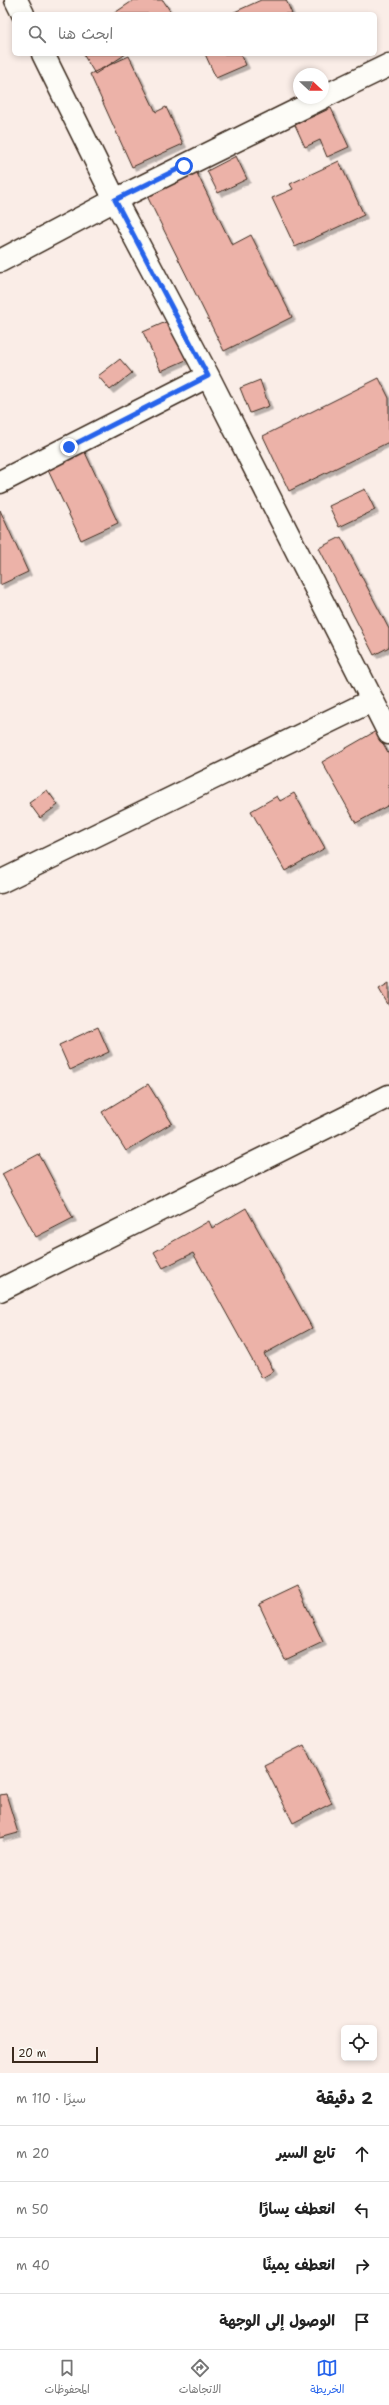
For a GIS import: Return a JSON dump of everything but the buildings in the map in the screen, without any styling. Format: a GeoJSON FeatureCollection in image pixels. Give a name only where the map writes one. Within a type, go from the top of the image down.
{"type":"FeatureCollection","features":[{"type":"Feature","properties":{"kind":"street"},"geometry":{"type":"LineString","coordinates":[[16,0],[22,12]]}},
{"type":"Feature","properties":{"kind":"street"},"geometry":{"type":"LineString","coordinates":[[43,56],[115,200],[208,376],[371,701],[389,732]]}},
{"type":"Feature","properties":{"kind":"street"},"geometry":{"type":"LineString","coordinates":[[329,95],[389,65]]}},
{"type":"Feature","properties":{"kind":"street"},"geometry":{"type":"LineString","coordinates":[[0,261],[115,200],[310,104]]}},
{"type":"Feature","properties":{"kind":"street"},"geometry":{"type":"LineString","coordinates":[[0,482],[208,376]]}},
{"type":"Feature","properties":{"kind":"street"},"geometry":{"type":"LineString","coordinates":[[0,882],[371,701]]}},
{"type":"Feature","properties":{"kind":"street"},"geometry":{"type":"LineString","coordinates":[[0,1290],[389,1096]]}},
{"type":"Feature","properties":{"kind":"route"},"geometry":{"type":"LineString","coordinates":[[69,447],[208,376],[115,200],[184,166]]}}]}
